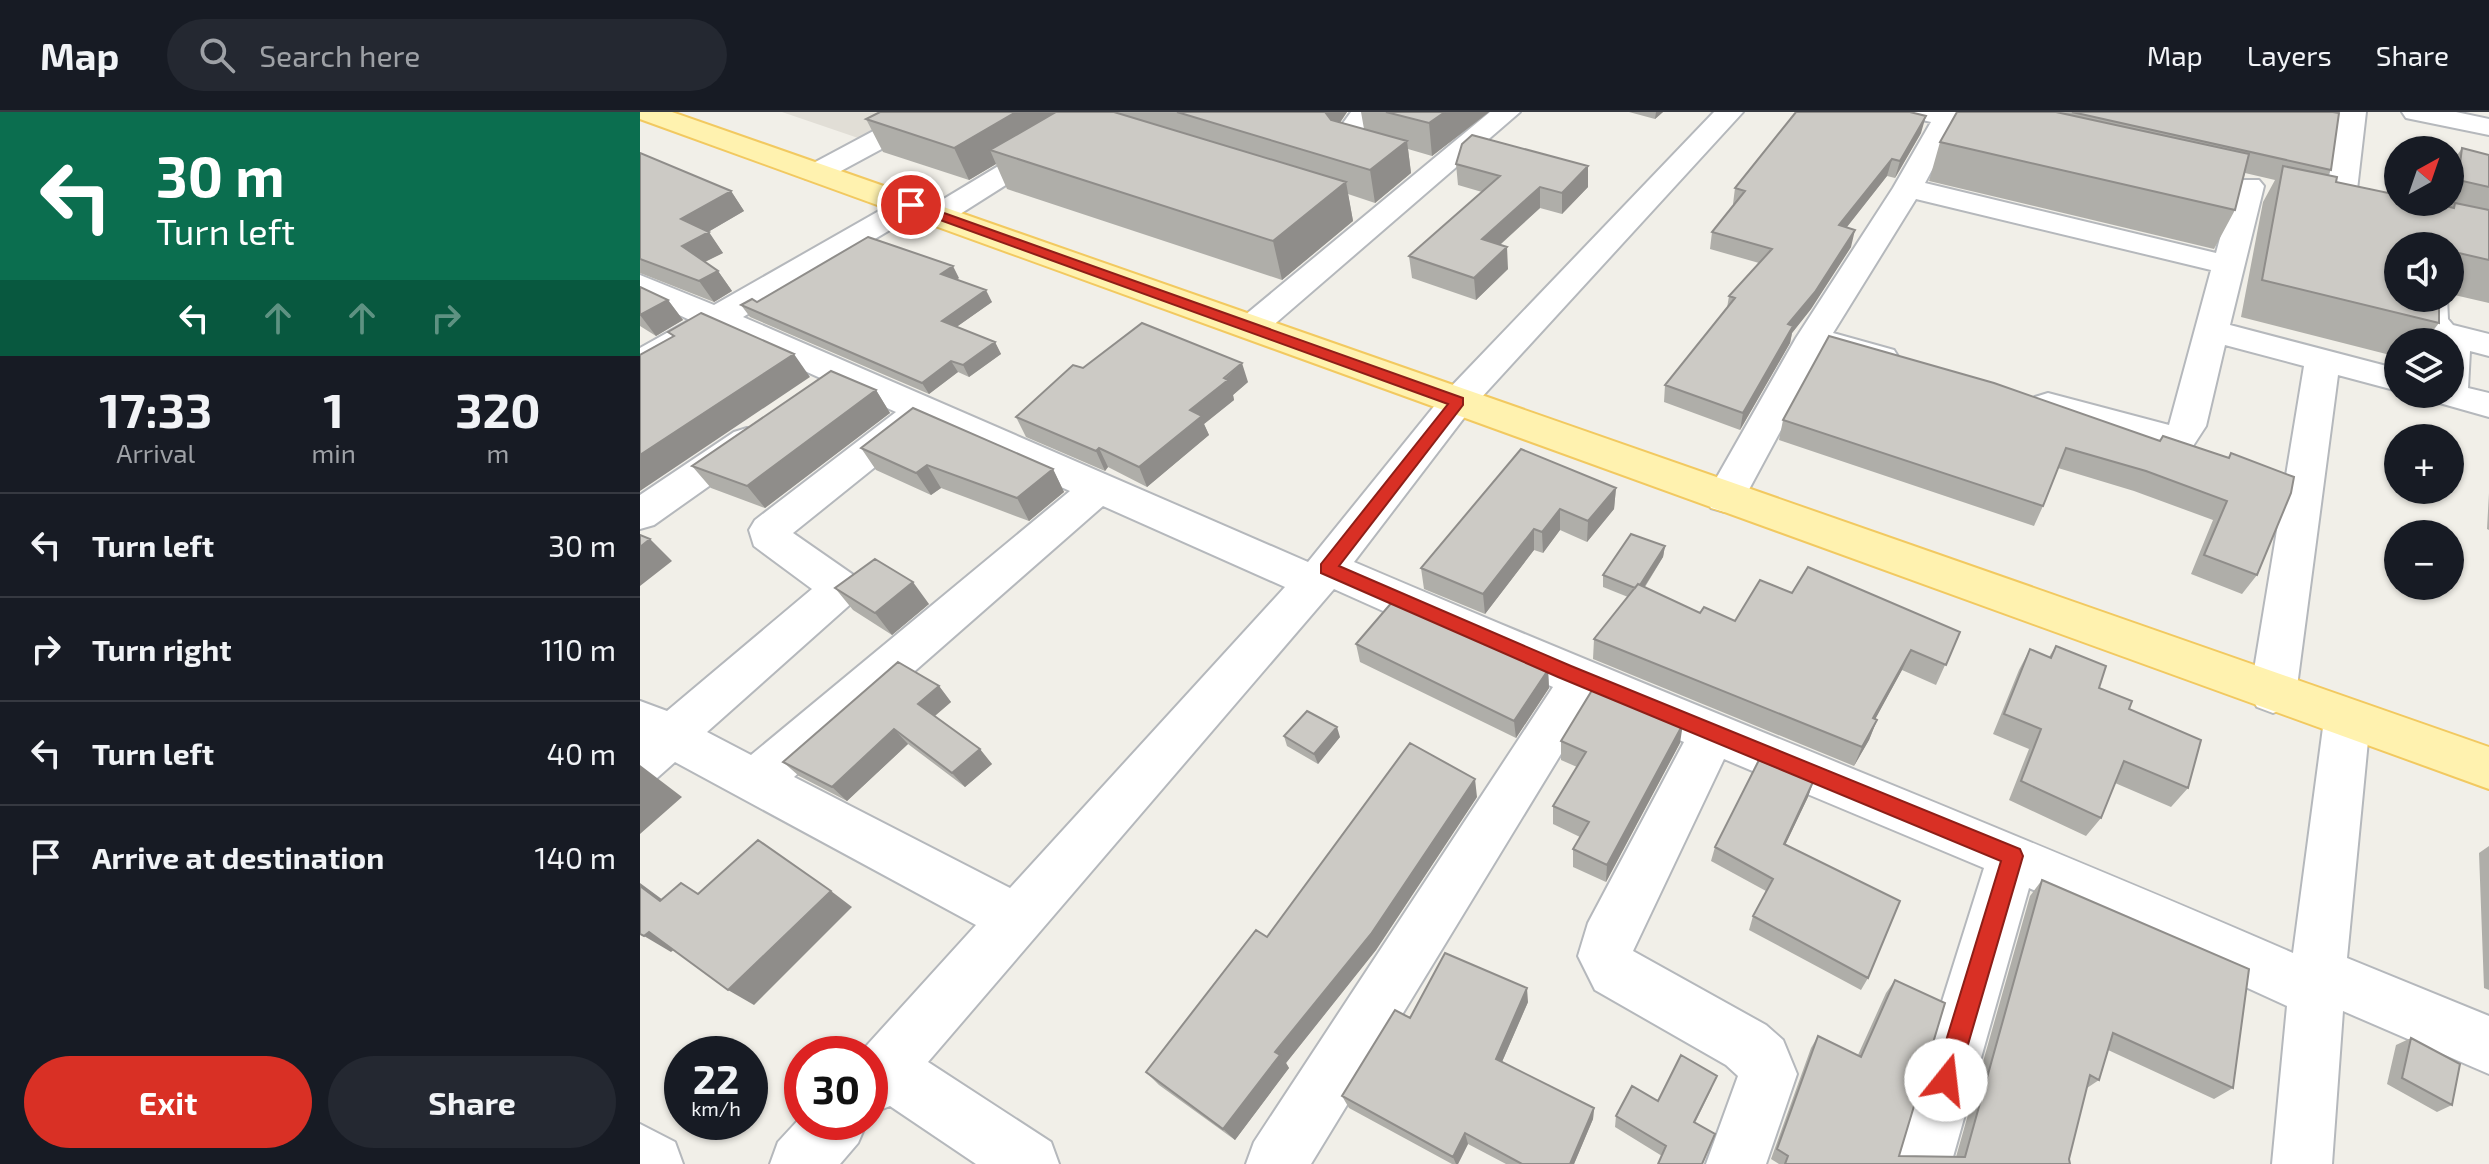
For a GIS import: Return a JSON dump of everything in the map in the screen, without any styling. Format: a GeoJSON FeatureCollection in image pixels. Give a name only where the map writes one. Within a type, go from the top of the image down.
{"type":"FeatureCollection","features":[{"type":"Feature","properties":{"kind":"main road"},"geometry":{"type":"LineString","coordinates":[[646,112],[2273,694],[2489,768]]}},
{"type":"Feature","properties":{"kind":"street"},"geometry":{"type":"LineString","coordinates":[[816,173],[929,112]]}},
{"type":"Feature","properties":{"kind":"street"},"geometry":{"type":"LineString","coordinates":[[1365,112],[1345,140],[1349,145],[1438,169]]}},
{"type":"Feature","properties":{"kind":"street"},"geometry":{"type":"LineString","coordinates":[[1251,327],[1506,112]]}},
{"type":"Feature","properties":{"kind":"street"},"geometry":{"type":"LineString","coordinates":[[888,1064],[1321,576],[1457,402],[1729,112]]}},
{"type":"Feature","properties":{"kind":"street"},"geometry":{"type":"LineString","coordinates":[[2340,207],[2352,112]]}},
{"type":"Feature","properties":{"kind":"street"},"geometry":{"type":"LineString","coordinates":[[2416,112],[2489,127]]}},
{"type":"Feature","properties":{"kind":"street"},"geometry":{"type":"LineString","coordinates":[[1725,498],[1813,338],[1908,188],[1940,114],[2037,138]]}},
{"type":"Feature","properties":{"kind":"street"},"geometry":{"type":"LineString","coordinates":[[640,363],[718,317],[925,210],[1102,124]]}},
{"type":"Feature","properties":{"kind":"street"},"geometry":{"type":"LineString","coordinates":[[2010,395],[2162,438],[2180,437],[2187,426],[2249,186]]}},
{"type":"Feature","properties":{"kind":"street"},"geometry":{"type":"LineString","coordinates":[[1908,188],[2228,265]]}},
{"type":"Feature","properties":{"kind":"street"},"geometry":{"type":"LineString","coordinates":[[2310,200],[2369,214]]}},
{"type":"Feature","properties":{"kind":"street"},"geometry":{"type":"LineString","coordinates":[[1351,208],[1381,217]]}},
{"type":"Feature","properties":{"kind":"street"},"geometry":{"type":"LineString","coordinates":[[640,285],[1100,487],[1583,679],[2318,982],[2489,1045]]}},
{"type":"Feature","properties":{"kind":"street"},"geometry":{"type":"LineString","coordinates":[[2211,330],[2384,376]]}},
{"type":"Feature","properties":{"kind":"street"},"geometry":{"type":"LineString","coordinates":[[1813,338],[1919,369]]}},
{"type":"Feature","properties":{"kind":"street"},"geometry":{"type":"LineString","coordinates":[[2464,339],[2489,345]]}},
{"type":"Feature","properties":{"kind":"street"},"geometry":{"type":"LineString","coordinates":[[2273,694],[2322,360]]}},
{"type":"Feature","properties":{"kind":"street"},"geometry":{"type":"LineString","coordinates":[[640,515],[844,374]]}},
{"type":"Feature","properties":{"kind":"street"},"geometry":{"type":"LineString","coordinates":[[2464,398],[2489,405]]}},
{"type":"Feature","properties":{"kind":"street"},"geometry":{"type":"LineString","coordinates":[[925,409],[769,530],[768,536],[837,585],[839,590],[650,741],[754,782],[1017,919]]}},
{"type":"Feature","properties":{"kind":"street"},"geometry":{"type":"LineString","coordinates":[[754,782],[1100,487]]}},
{"type":"Feature","properties":{"kind":"street"},"geometry":{"type":"LineString","coordinates":[[1289,1159],[1583,679]]}},
{"type":"Feature","properties":{"kind":"street"},"geometry":{"type":"LineString","coordinates":[[2302,1164],[2318,982],[2347,720]]}},
{"type":"Feature","properties":{"kind":"street"},"geometry":{"type":"LineString","coordinates":[[1713,733],[1607,941],[1605,956],[1614,971],[1746,1045],[1763,1060],[1768,1074],[1736,1164]]}},
{"type":"Feature","properties":{"kind":"street"},"geometry":{"type":"LineString","coordinates":[[1921,1164],[2013,856]]}},
{"type":"Feature","properties":{"kind":"street"},"geometry":{"type":"LineString","coordinates":[[888,1082],[1029,1164]]}},
{"type":"Feature","properties":{"kind":"street"},"geometry":{"type":"LineString","coordinates":[[800,1164],[821,1140]]}},
{"type":"Feature","properties":{"kind":"street"},"geometry":{"type":"LineString","coordinates":[[640,1154],[653,1164]]}},
{"type":"Feature","properties":{"kind":"shaded area"},"geometry":{"type":"Polygon","coordinates":[[[782,112],[916,112],[864,140],[782,112]]]}},
{"type":"Feature","properties":{"kind":"building"},"geometry":{"type":"Polygon","coordinates":[[[880,112],[1016,112],[954,148],[866,119],[880,112]]]}},
{"type":"Feature","properties":{"kind":"building"},"geometry":{"type":"Polygon","coordinates":[[[1056,112],[1114,112],[1346,182],[1273,241],[990,150],[1056,112]]]}},
{"type":"Feature","properties":{"kind":"building"},"geometry":{"type":"Polygon","coordinates":[[[1177,112],[1325,112],[1331,120],[1407,141],[1370,170],[1177,112]]]}},
{"type":"Feature","properties":{"kind":"building"},"geometry":{"type":"Polygon","coordinates":[[[1386,112],[1445,112],[1429,123],[1386,112]]]}},
{"type":"Feature","properties":{"kind":"building"},"geometry":{"type":"Polygon","coordinates":[[[1796,112],[1910,112],[1926,116],[1900,161],[1892,159],[1839,225],[1855,230],[1815,292],[1788,324],[1793,326],[1743,413],[1665,385],[1735,298],[1729,296],[1772,249],[1712,232],[1745,191],[1735,188],[1796,112]]]}},
{"type":"Feature","properties":{"kind":"building"},"geometry":{"type":"Polygon","coordinates":[[[1957,112],[2056,112],[2249,154],[2235,210],[1940,142],[1957,112]]]}},
{"type":"Feature","properties":{"kind":"building"},"geometry":{"type":"Polygon","coordinates":[[[2072,112],[2333,112],[2339,113],[2331,170],[2072,112]]]}},
{"type":"Feature","properties":{"kind":"building"},"geometry":{"type":"Polygon","coordinates":[[[1472,135],[1588,166],[1562,193],[1540,187],[1482,239],[1507,247],[1474,278],[1409,256],[1500,176],[1456,164],[1462,144],[1472,135]]]}},
{"type":"Feature","properties":{"kind":"building"},"geometry":{"type":"Polygon","coordinates":[[[2464,149],[2489,155],[2489,187],[2464,181],[2464,149]]]}},
{"type":"Feature","properties":{"kind":"building"},"geometry":{"type":"Polygon","coordinates":[[[640,153],[731,191],[681,219],[709,232],[682,246],[718,271],[699,281],[640,259],[640,153]]]}},
{"type":"Feature","properties":{"kind":"building"},"geometry":{"type":"Polygon","coordinates":[[[2283,166],[2337,177],[2336,182],[2384,192],[2384,216],[2464,216],[2464,205],[2489,210],[2489,260],[2464,254],[2464,232],[2384,232],[2384,310],[2262,280],[2283,166]]]}},
{"type":"Feature","properties":{"kind":"building"},"geometry":{"type":"Polygon","coordinates":[[[868,237],[953,266],[941,274],[986,290],[942,321],[995,342],[963,365],[951,361],[922,383],[741,305],[752,299],[757,302],[868,237]]]}},
{"type":"Feature","properties":{"kind":"building"},"geometry":{"type":"Polygon","coordinates":[[[640,287],[668,300],[640,315],[640,287]]]}},
{"type":"Feature","properties":{"kind":"building"},"geometry":{"type":"Polygon","coordinates":[[[2394,312],[2439,312],[2439,323],[2394,312]]]}},
{"type":"Feature","properties":{"kind":"building"},"geometry":{"type":"Polygon","coordinates":[[[701,313],[794,354],[640,455],[640,355],[674,336],[668,332],[701,313]]]}},
{"type":"Feature","properties":{"kind":"building"},"geometry":{"type":"Polygon","coordinates":[[[1142,323],[1242,363],[1224,378],[1228,380],[1190,410],[1202,416],[1139,467],[1099,448],[1096,451],[1016,417],[1073,365],[1083,368],[1142,323]]]}},
{"type":"Feature","properties":{"kind":"building"},"geometry":{"type":"Polygon","coordinates":[[[1829,336],[1994,383],[2160,441],[2163,436],[2229,458],[2231,453],[2294,477],[2291,493],[2257,575],[2204,555],[2227,501],[2146,471],[2066,448],[2043,506],[1783,420],[1829,336]]]}},
{"type":"Feature","properties":{"kind":"building"},"geometry":{"type":"Polygon","coordinates":[[[831,371],[876,390],[747,486],[692,466],[831,371]]]}},
{"type":"Feature","properties":{"kind":"building"},"geometry":{"type":"Polygon","coordinates":[[[913,408],[1053,469],[1017,498],[927,465],[916,473],[861,448],[913,408]]]}},
{"type":"Feature","properties":{"kind":"building"},"geometry":{"type":"Polygon","coordinates":[[[1521,449],[1616,488],[1588,521],[1560,509],[1542,532],[1534,529],[1483,594],[1421,568],[1521,449]]]}},
{"type":"Feature","properties":{"kind":"building"},"geometry":{"type":"Polygon","coordinates":[[[1631,534],[1665,546],[1635,588],[1603,575],[1631,534]]]}},
{"type":"Feature","properties":{"kind":"building"},"geometry":{"type":"Polygon","coordinates":[[[640,535],[650,539],[640,547],[640,535]]]}},
{"type":"Feature","properties":{"kind":"building"},"geometry":{"type":"Polygon","coordinates":[[[875,559],[913,582],[875,613],[835,588],[875,559]]]}},
{"type":"Feature","properties":{"kind":"building"},"geometry":{"type":"Polygon","coordinates":[[[1808,567],[1960,632],[1946,665],[1911,650],[1873,718],[1877,720],[1862,747],[1594,639],[1638,584],[1700,613],[1704,607],[1735,621],[1760,580],[1792,593],[1808,567]]]}},
{"type":"Feature","properties":{"kind":"building"},"geometry":{"type":"Polygon","coordinates":[[[1393,601],[1548,670],[1514,721],[1356,644],[1393,601]]]}},
{"type":"Feature","properties":{"kind":"building"},"geometry":{"type":"Polygon","coordinates":[[[2056,646],[2106,666],[2099,688],[2132,701],[2129,709],[2201,740],[2188,788],[2124,761],[2101,818],[2021,781],[2041,729],[2004,714],[2030,649],[2051,658],[2056,646]]]}},
{"type":"Feature","properties":{"kind":"building"},"geometry":{"type":"Polygon","coordinates":[[[898,662],[939,686],[918,704],[980,749],[952,773],[894,729],[832,787],[783,762],[898,662]]]}},
{"type":"Feature","properties":{"kind":"building"},"geometry":{"type":"Polygon","coordinates":[[[1594,687],[1683,724],[1607,865],[1573,849],[1589,822],[1553,806],[1586,752],[1561,741],[1594,687]]]}},
{"type":"Feature","properties":{"kind":"building"},"geometry":{"type":"Polygon","coordinates":[[[1307,711],[1337,727],[1314,754],[1284,736],[1307,711]]]}},
{"type":"Feature","properties":{"kind":"building"},"geometry":{"type":"Polygon","coordinates":[[[1410,743],[1475,779],[1371,934],[1275,1052],[1280,1055],[1223,1129],[1146,1072],[1256,930],[1267,937],[1410,743]]]}},
{"type":"Feature","properties":{"kind":"building"},"geometry":{"type":"Polygon","coordinates":[[[1759,760],[1813,782],[1784,844],[1900,901],[1868,978],[1753,916],[1773,879],[1715,847],[1759,760]]]}},
{"type":"Feature","properties":{"kind":"building"},"geometry":{"type":"Polygon","coordinates":[[[758,840],[831,891],[728,990],[649,932],[644,936],[640,934],[640,886],[660,901],[681,883],[698,894],[758,840]]]}},
{"type":"Feature","properties":{"kind":"building"},"geometry":{"type":"Polygon","coordinates":[[[2042,880],[2249,969],[2233,1088],[2113,1033],[2099,1080],[2090,1075],[2070,1164],[1785,1164],[1788,1156],[1777,1149],[1818,1036],[1861,1057],[1895,980],[1945,1003],[1899,1156],[1965,1157],[2042,880]]]}},
{"type":"Feature","properties":{"kind":"building"},"geometry":{"type":"Polygon","coordinates":[[[1445,953],[1527,988],[1496,1059],[1594,1108],[1570,1164],[1522,1164],[1465,1133],[1453,1157],[1342,1096],[1395,1010],[1410,1018],[1445,953]]]}},
{"type":"Feature","properties":{"kind":"building"},"geometry":{"type":"Polygon","coordinates":[[[2411,1038],[2460,1064],[2452,1105],[2402,1078],[2411,1038]]]}},
{"type":"Feature","properties":{"kind":"building"},"geometry":{"type":"Polygon","coordinates":[[[1681,1055],[1717,1076],[1694,1122],[1715,1134],[1702,1164],[1658,1164],[1666,1146],[1616,1116],[1632,1086],[1658,1101],[1681,1055]]]}},
{"type":"Feature","properties":{"kind":"route"},"geometry":{"type":"LineString","coordinates":[[911,205],[1457,402],[1327,568],[1564,672],[2013,856],[1946,1080]]}}]}
